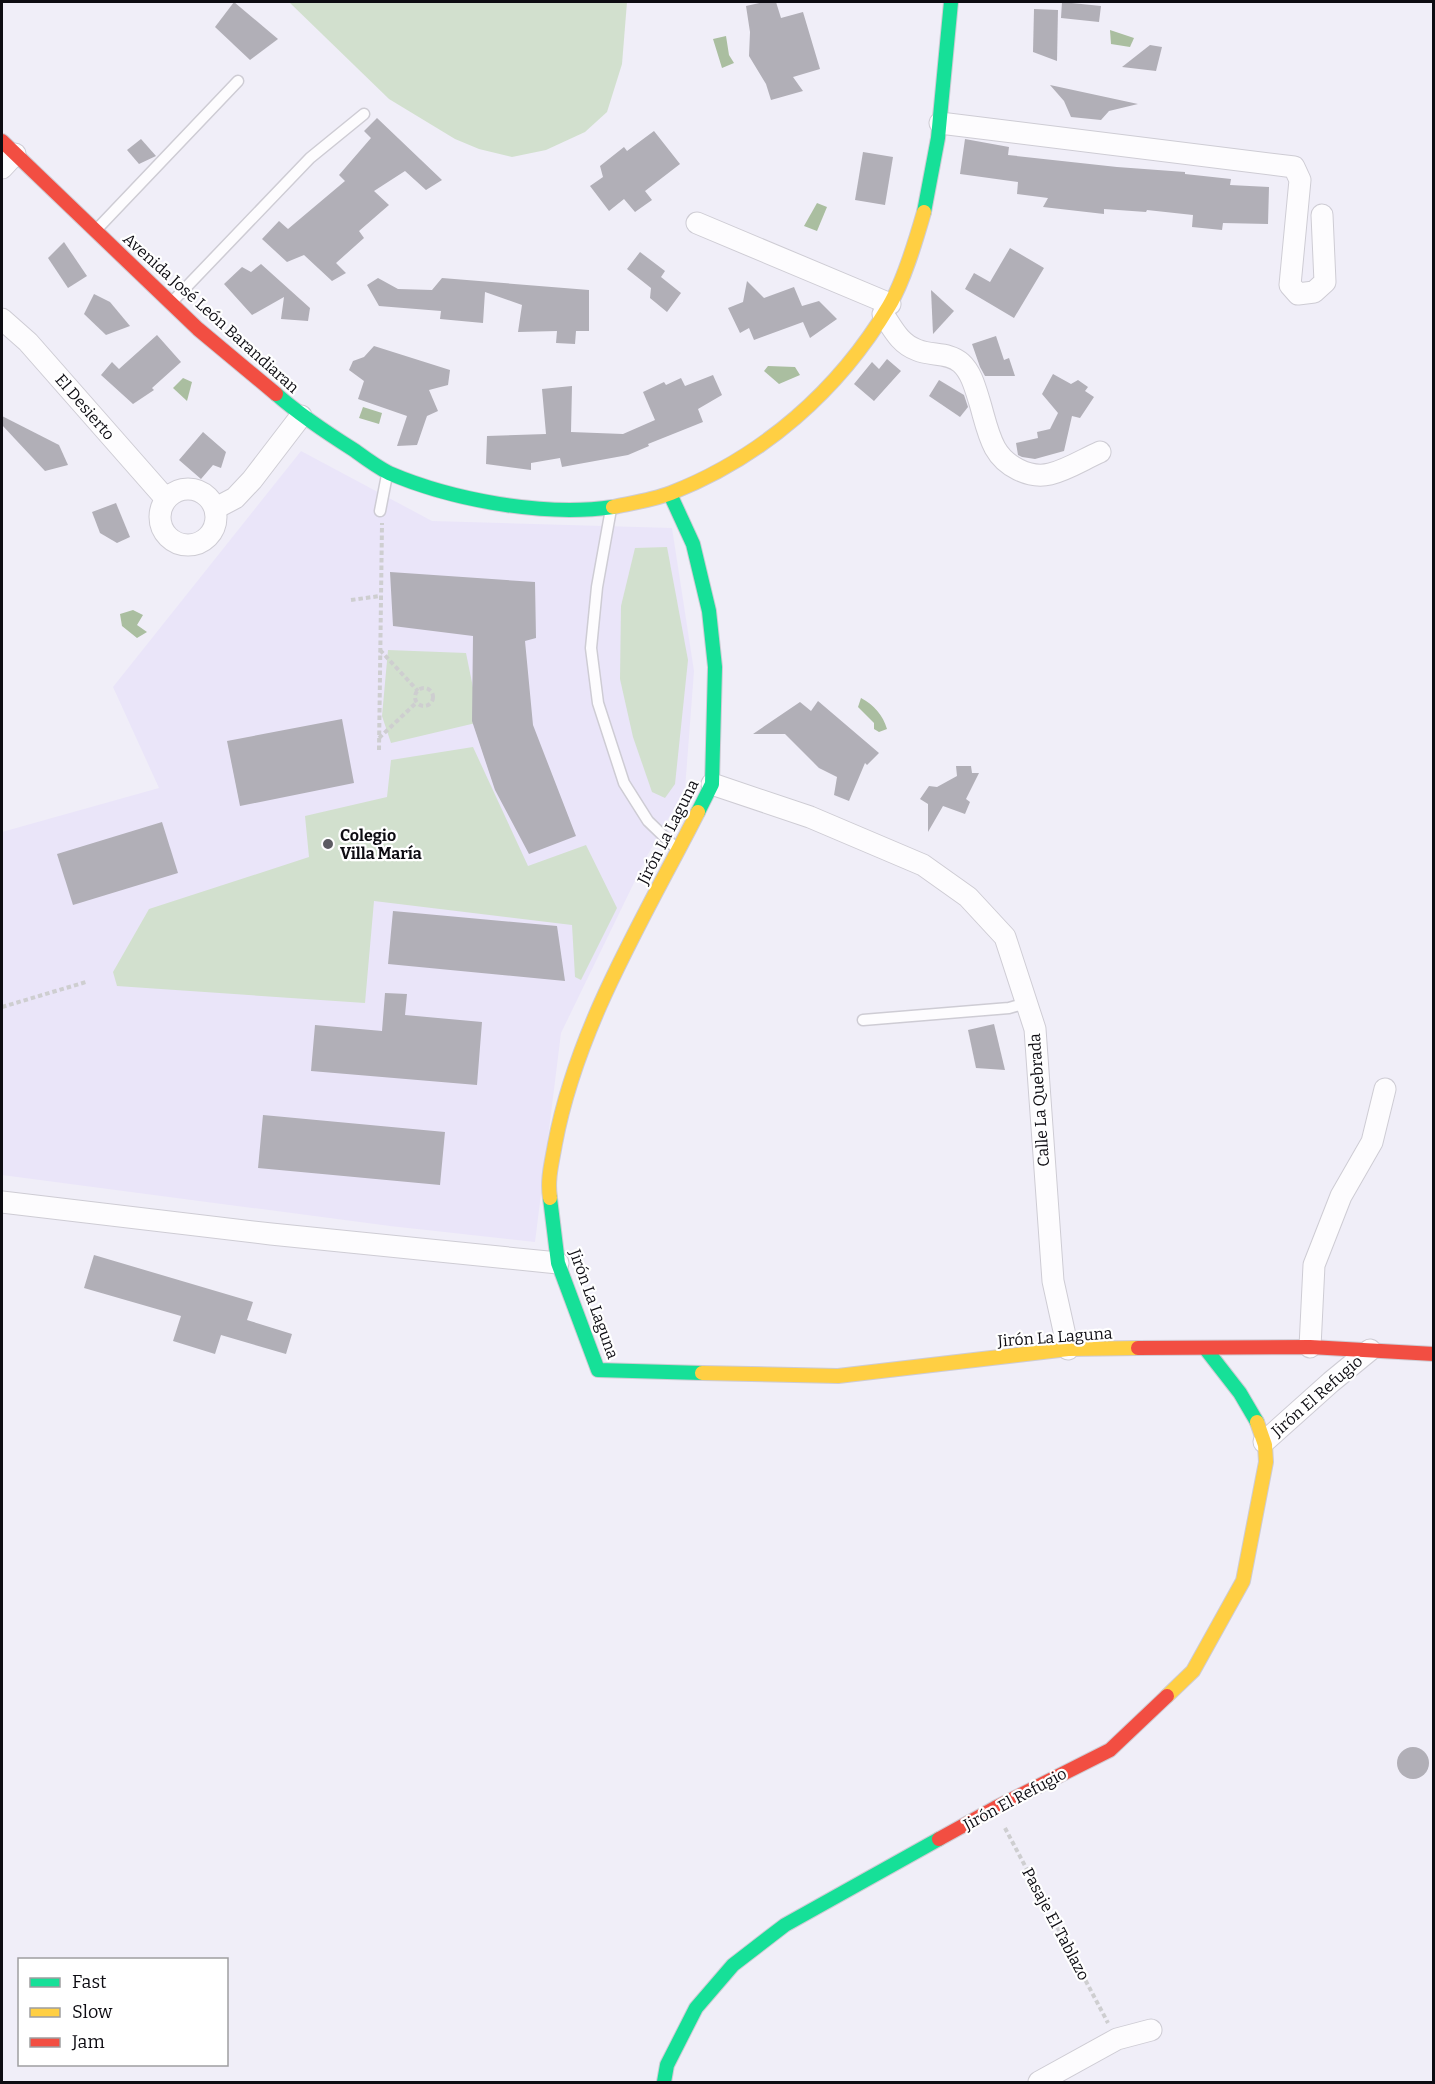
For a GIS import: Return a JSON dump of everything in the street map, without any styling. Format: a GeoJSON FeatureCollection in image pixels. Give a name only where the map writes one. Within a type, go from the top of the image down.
{"type":"FeatureCollection","features":[{"type":"Feature","properties":{"kind":"street","name":"Avenida José León Barandiaran"},"geometry":{"type":"LineString","coordinates":[[6,154],[96,231],[198,329],[301,416],[387,472],[447,493],[495,504],[557,510],[611,508],[670,494],[733,463],[774,436],[814,402],[836,378],[887,309],[921,223],[932,183],[951,2]]}},
{"type":"Feature","properties":{"kind":"street"},"geometry":{"type":"LineString","coordinates":[[940,123],[1294,167],[1300,180],[1290,285],[1298,294],[1314,292],[1325,282],[1322,215]]}},
{"type":"Feature","properties":{"kind":"street"},"geometry":{"type":"LineString","coordinates":[[697,223],[887,309],[899,339],[918,351],[949,357],[960,362],[973,382],[987,431],[996,450],[1011,466],[1026,473],[1051,474],[1100,452]]}},
{"type":"Feature","properties":{"kind":"street","name":"El Desierto"},"geometry":{"type":"LineString","coordinates":[[2,319],[28,342],[166,499]]}},
{"type":"Feature","properties":{"kind":"street"},"geometry":{"type":"LineString","coordinates":[[216,508],[235,498],[252,480],[301,416]]}},
{"type":"Feature","properties":{"kind":"street"},"geometry":{"type":"LineString","coordinates":[[181,490],[198,490],[206,494],[216,508],[215,527],[202,542],[193,545],[174,542],[166,535],[162,526],[160,517],[166,499],[181,490]]}},
{"type":"Feature","properties":{"kind":"street","name":"Jirón La Laguna"},"geometry":{"type":"LineString","coordinates":[[670,494],[693,544],[709,611],[715,667],[712,784],[597,1009],[561,1112],[548,1184],[558,1263],[598,1370],[838,1376],[1068,1349],[1310,1347],[1434,1354]]}},
{"type":"Feature","properties":{"kind":"street","name":"Calle La Quebrada"},"geometry":{"type":"LineString","coordinates":[[712,784],[810,817],[923,865],[968,897],[1005,937],[1035,1029],[1053,1281],[1068,1349]]}},
{"type":"Feature","properties":{"kind":"street"},"geometry":{"type":"LineString","coordinates":[[1310,1347],[1314,1265],[1341,1196],[1372,1142],[1385,1089]]}},
{"type":"Feature","properties":{"kind":"street"},"geometry":{"type":"LineString","coordinates":[[2,1202],[272,1234],[558,1263]]}},
{"type":"Feature","properties":{"kind":"street","name":"Jirón El Refugio"},"geometry":{"type":"LineString","coordinates":[[664,2082],[667,2065],[696,2008],[733,1965],[785,1925],[995,1809],[1110,1750],[1193,1671],[1243,1581],[1266,1462],[1264,1442],[1255,1420],[1236,1387],[1205,1348]]}},
{"type":"Feature","properties":{"kind":"street","name":"Jirón El Refugio"},"geometry":{"type":"LineString","coordinates":[[1264,1442],[1370,1350]]}},
{"type":"Feature","properties":{"kind":"street"},"geometry":{"type":"LineString","coordinates":[[1039,2082],[1117,2039],[1151,2030]]}},
{"type":"Feature","properties":{"kind":"lane"},"geometry":{"type":"LineString","coordinates":[[96,231],[238,81]]}},
{"type":"Feature","properties":{"kind":"lane"},"geometry":{"type":"LineString","coordinates":[[171,303],[310,158],[364,114]]}},
{"type":"Feature","properties":{"kind":"lane"},"geometry":{"type":"LineString","coordinates":[[381,516],[387,472]]}},
{"type":"Feature","properties":{"kind":"lane"},"geometry":{"type":"LineString","coordinates":[[611,508],[597,587],[591,648],[598,703],[624,783],[648,821],[678,851]]}},
{"type":"Feature","properties":{"kind":"lane"},"geometry":{"type":"LineString","coordinates":[[863,1020],[1009,1008],[1026,1003]]}},
{"type":"Feature","properties":{"kind":"path"},"geometry":{"type":"LineString","coordinates":[[379,750],[381,516]]}},
{"type":"Feature","properties":{"kind":"path"},"geometry":{"type":"LineString","coordinates":[[351,600],[380,596]]}},
{"type":"Feature","properties":{"kind":"path"},"geometry":{"type":"LineString","coordinates":[[380,650],[418,691]]}},
{"type":"Feature","properties":{"kind":"path"},"geometry":{"type":"LineString","coordinates":[[424,688],[429,689],[433,697],[428,704],[423,705],[417,702],[415,696],[418,691],[424,688]]}},
{"type":"Feature","properties":{"kind":"path"},"geometry":{"type":"LineString","coordinates":[[379,738],[417,702]]}},
{"type":"Feature","properties":{"kind":"path"},"geometry":{"type":"LineString","coordinates":[[2,1007],[86,982]]}},
{"type":"Feature","properties":{"kind":"path","name":"Pasaje El Tablazo"},"geometry":{"type":"LineString","coordinates":[[995,1809],[1117,2039]]}},
{"type":"Feature","properties":{"kind":"shaded area"},"geometry":{"type":"Polygon","coordinates":[[[289,2],[627,2],[622,64],[607,112],[585,132],[546,150],[512,157],[479,149],[455,139],[389,99],[289,2]]]}},
{"type":"Feature","properties":{"kind":"shaded area"},"geometry":{"type":"Polygon","coordinates":[[[1110,30],[1134,38],[1130,47],[1111,44],[1110,30]]]}},
{"type":"Feature","properties":{"kind":"shaded area"},"geometry":{"type":"Polygon","coordinates":[[[726,36],[729,55],[734,63],[722,68],[713,39],[726,36]]]}},
{"type":"Feature","properties":{"kind":"shaded area"},"geometry":{"type":"Polygon","coordinates":[[[817,203],[827,207],[817,231],[804,226],[817,203]]]}},
{"type":"Feature","properties":{"kind":"shaded area"},"geometry":{"type":"Polygon","coordinates":[[[768,366],[795,367],[800,375],[779,384],[764,371],[768,366]]]}},
{"type":"Feature","properties":{"kind":"shaded area"},"geometry":{"type":"Polygon","coordinates":[[[183,378],[192,382],[187,401],[173,388],[183,378]]]}},
{"type":"Feature","properties":{"kind":"shaded area"},"geometry":{"type":"Polygon","coordinates":[[[363,407],[382,413],[379,424],[359,418],[363,407]]]}},
{"type":"Feature","properties":{"kind":"shaded area","name":"Colegio Villa María"},"geometry":{"type":"Polygon","coordinates":[[[301,451],[432,521],[672,528],[694,671],[685,789],[647,856],[561,1033],[535,1242],[390,1226],[2,1175],[2,832],[159,788],[113,687],[301,451]]]}},
{"type":"Feature","properties":{"kind":"shaded area"},"geometry":{"type":"Polygon","coordinates":[[[667,547],[688,660],[675,784],[665,798],[652,792],[633,737],[620,679],[621,606],[635,548],[667,547]]]}},
{"type":"Feature","properties":{"kind":"shaded area"},"geometry":{"type":"Polygon","coordinates":[[[133,610],[143,615],[137,625],[147,632],[137,638],[122,626],[120,614],[133,610]]]}},
{"type":"Feature","properties":{"kind":"shaded area"},"geometry":{"type":"Polygon","coordinates":[[[388,650],[466,653],[480,722],[391,743],[382,716],[388,650]]]}},
{"type":"Feature","properties":{"kind":"shaded area"},"geometry":{"type":"Polygon","coordinates":[[[861,698],[877,711],[887,729],[879,732],[874,729],[874,723],[858,707],[861,698]]]}},
{"type":"Feature","properties":{"kind":"shaded area"},"geometry":{"type":"Polygon","coordinates":[[[473,747],[528,866],[586,845],[617,908],[581,980],[575,977],[572,925],[374,901],[365,1003],[117,986],[113,972],[149,909],[309,857],[305,816],[387,797],[391,760],[473,747]]]}},
{"type":"Feature","properties":{"kind":"building"},"geometry":{"type":"Polygon","coordinates":[[[234,2],[278,39],[250,60],[215,27],[234,2]]]}},
{"type":"Feature","properties":{"kind":"building"},"geometry":{"type":"Polygon","coordinates":[[[776,2],[781,18],[803,12],[820,69],[793,77],[803,91],[771,100],[766,84],[749,56],[750,32],[746,6],[776,2]]]}},
{"type":"Feature","properties":{"kind":"building"},"geometry":{"type":"Polygon","coordinates":[[[1062,2],[1101,6],[1099,22],[1061,18],[1062,2]]]}},
{"type":"Feature","properties":{"kind":"building"},"geometry":{"type":"Polygon","coordinates":[[[1034,9],[1058,10],[1057,61],[1033,52],[1034,9]]]}},
{"type":"Feature","properties":{"kind":"building"},"geometry":{"type":"Polygon","coordinates":[[[1150,45],[1162,47],[1156,71],[1122,67],[1150,45]]]}},
{"type":"Feature","properties":{"kind":"building"},"geometry":{"type":"Polygon","coordinates":[[[1050,85],[1138,104],[1109,111],[1101,120],[1071,117],[1064,101],[1050,85]]]}},
{"type":"Feature","properties":{"kind":"building"},"geometry":{"type":"Polygon","coordinates":[[[377,118],[442,180],[426,190],[405,171],[374,191],[389,205],[359,231],[364,238],[336,263],[346,273],[332,281],[304,255],[287,262],[262,239],[279,221],[288,229],[345,181],[339,175],[371,138],[364,131],[377,118]]]}},
{"type":"Feature","properties":{"kind":"building"},"geometry":{"type":"Polygon","coordinates":[[[654,131],[680,164],[645,191],[652,200],[635,212],[624,199],[609,211],[590,186],[603,177],[600,166],[624,147],[627,151],[654,131]]]}},
{"type":"Feature","properties":{"kind":"building"},"geometry":{"type":"Polygon","coordinates":[[[141,139],[156,156],[139,164],[127,150],[141,139]]]}},
{"type":"Feature","properties":{"kind":"building"},"geometry":{"type":"Polygon","coordinates":[[[965,139],[1009,147],[1008,155],[1185,172],[1185,174],[1231,179],[1230,185],[1269,187],[1268,224],[1223,223],[1222,230],[1192,227],[1193,215],[1147,210],[1146,212],[1104,209],[1104,214],[1043,207],[1048,198],[1017,194],[1018,182],[960,174],[965,139]]]}},
{"type":"Feature","properties":{"kind":"building"},"geometry":{"type":"Polygon","coordinates":[[[863,152],[893,157],[885,205],[855,200],[863,152]]]}},
{"type":"Feature","properties":{"kind":"building"},"geometry":{"type":"Polygon","coordinates":[[[64,242],[87,276],[68,288],[48,258],[64,242]]]}},
{"type":"Feature","properties":{"kind":"building"},"geometry":{"type":"Polygon","coordinates":[[[1010,248],[1044,268],[1014,318],[965,289],[974,273],[990,282],[1010,248]]]}},
{"type":"Feature","properties":{"kind":"building"},"geometry":{"type":"Polygon","coordinates":[[[640,252],[665,271],[661,277],[681,293],[667,312],[650,298],[651,288],[627,269],[640,252]]]}},
{"type":"Feature","properties":{"kind":"building"},"geometry":{"type":"Polygon","coordinates":[[[261,264],[310,308],[308,321],[281,319],[284,297],[252,315],[224,284],[242,267],[251,272],[261,264]]]}},
{"type":"Feature","properties":{"kind":"building"},"geometry":{"type":"Polygon","coordinates":[[[378,278],[398,289],[432,290],[442,278],[589,290],[589,331],[576,331],[575,344],[556,343],[557,331],[518,332],[522,305],[485,292],[483,323],[440,319],[441,311],[379,306],[367,285],[378,278]]]}},
{"type":"Feature","properties":{"kind":"building"},"geometry":{"type":"Polygon","coordinates":[[[747,281],[764,298],[794,287],[802,306],[819,301],[837,319],[810,338],[803,322],[754,340],[749,328],[740,333],[728,308],[743,302],[747,281]]]}},
{"type":"Feature","properties":{"kind":"building"},"geometry":{"type":"Polygon","coordinates":[[[931,290],[954,311],[933,334],[931,290]]]}},
{"type":"Feature","properties":{"kind":"building"},"geometry":{"type":"Polygon","coordinates":[[[94,294],[110,302],[130,326],[106,335],[84,314],[94,294]]]}},
{"type":"Feature","properties":{"kind":"building"},"geometry":{"type":"Polygon","coordinates":[[[157,335],[181,362],[152,388],[154,390],[133,404],[101,375],[112,362],[119,369],[157,335]]]}},
{"type":"Feature","properties":{"kind":"building"},"geometry":{"type":"Polygon","coordinates":[[[996,336],[1004,360],[1009,358],[1015,376],[985,376],[980,367],[972,344],[996,336]]]}},
{"type":"Feature","properties":{"kind":"building"},"geometry":{"type":"Polygon","coordinates":[[[374,346],[450,370],[448,385],[429,390],[438,411],[427,416],[417,445],[397,446],[407,416],[358,399],[364,381],[349,370],[353,361],[364,357],[374,346]]]}},
{"type":"Feature","properties":{"kind":"building"},"geometry":{"type":"Polygon","coordinates":[[[887,359],[901,371],[874,401],[854,384],[872,362],[879,369],[887,359]]]}},
{"type":"Feature","properties":{"kind":"building"},"geometry":{"type":"Polygon","coordinates":[[[1053,374],[1071,384],[1078,380],[1088,387],[1085,391],[1094,397],[1080,418],[1072,416],[1064,451],[1035,459],[1022,457],[1018,455],[1016,443],[1038,438],[1037,432],[1050,429],[1058,413],[1042,394],[1053,374]]]}},
{"type":"Feature","properties":{"kind":"building"},"geometry":{"type":"Polygon","coordinates":[[[713,375],[722,395],[698,409],[703,422],[648,444],[649,446],[628,455],[562,467],[560,458],[531,463],[531,470],[486,464],[487,436],[546,434],[542,389],[572,386],[571,432],[623,434],[655,420],[643,392],[664,382],[666,385],[681,378],[685,386],[713,375]]]}},
{"type":"Feature","properties":{"kind":"building"},"geometry":{"type":"Polygon","coordinates":[[[939,380],[964,395],[968,407],[960,417],[929,396],[939,380]]]}},
{"type":"Feature","properties":{"kind":"building"},"geometry":{"type":"Polygon","coordinates":[[[2,416],[59,445],[68,465],[45,471],[2,425],[2,416]]]}},
{"type":"Feature","properties":{"kind":"building"},"geometry":{"type":"Polygon","coordinates":[[[203,432],[226,452],[221,468],[213,465],[201,479],[179,460],[203,432]]]}},
{"type":"Feature","properties":{"kind":"building"},"geometry":{"type":"Polygon","coordinates":[[[116,503],[130,537],[117,543],[100,533],[92,512],[116,503]]]}},
{"type":"Feature","properties":{"kind":"building"},"geometry":{"type":"Polygon","coordinates":[[[390,572],[535,582],[536,638],[525,641],[533,725],[576,836],[529,854],[495,790],[472,721],[473,636],[393,626],[390,572]]]}},
{"type":"Feature","properties":{"kind":"building"},"geometry":{"type":"Polygon","coordinates":[[[818,701],[879,753],[867,765],[865,763],[849,801],[834,795],[837,777],[819,768],[785,734],[753,734],[800,702],[811,711],[818,701]]]}},
{"type":"Feature","properties":{"kind":"building"},"geometry":{"type":"Polygon","coordinates":[[[342,719],[354,783],[240,806],[227,741],[342,719]]]}},
{"type":"Feature","properties":{"kind":"building"},"geometry":{"type":"Polygon","coordinates":[[[956,766],[971,766],[972,773],[979,773],[966,799],[970,802],[965,814],[943,806],[928,832],[928,804],[920,799],[929,786],[937,787],[957,776],[956,766]]]}},
{"type":"Feature","properties":{"kind":"building"},"geometry":{"type":"Polygon","coordinates":[[[162,822],[178,873],[73,905],[57,854],[162,822]]]}},
{"type":"Feature","properties":{"kind":"building"},"geometry":{"type":"Polygon","coordinates":[[[393,911],[557,926],[565,981],[388,964],[393,911]]]}},
{"type":"Feature","properties":{"kind":"building"},"geometry":{"type":"Polygon","coordinates":[[[385,993],[407,994],[405,1015],[482,1022],[477,1085],[311,1071],[315,1025],[382,1031],[385,993]]]}},
{"type":"Feature","properties":{"kind":"building"},"geometry":{"type":"Polygon","coordinates":[[[994,1024],[1005,1070],[976,1068],[968,1030],[994,1024]]]}},
{"type":"Feature","properties":{"kind":"building"},"geometry":{"type":"Polygon","coordinates":[[[263,1115],[445,1132],[440,1185],[258,1168],[263,1115]]]}},
{"type":"Feature","properties":{"kind":"building"},"geometry":{"type":"Polygon","coordinates":[[[94,1255],[253,1302],[247,1320],[292,1334],[286,1354],[221,1335],[215,1354],[173,1341],[181,1316],[84,1288],[94,1255]]]}},
{"type":"Feature","properties":{"kind":"building"},"geometry":{"type":"Polygon","coordinates":[[[1413,1747],[1424,1752],[1429,1763],[1424,1774],[1413,1779],[1402,1774],[1397,1763],[1402,1752],[1413,1747]]]}},
{"type":"Feature","properties":{"kind":"traffic: fast"},"geometry":{"type":"LineString","coordinates":[[924,212],[938,138],[951,2]]}},
{"type":"Feature","properties":{"kind":"traffic: fast"},"geometry":{"type":"LineString","coordinates":[[276,394],[314,424],[376,465],[414,483],[469,498],[528,508],[586,510],[613,507]]}},
{"type":"Feature","properties":{"kind":"traffic: fast"},"geometry":{"type":"LineString","coordinates":[[670,494],[693,544],[709,611],[715,667],[712,784],[698,812]]}},
{"type":"Feature","properties":{"kind":"traffic: fast"},"geometry":{"type":"LineString","coordinates":[[550,1198],[558,1263],[598,1370],[702,1373]]}},
{"type":"Feature","properties":{"kind":"traffic: fast"},"geometry":{"type":"LineString","coordinates":[[1205,1348],[1240,1393],[1257,1422]]}},
{"type":"Feature","properties":{"kind":"traffic: fast"},"geometry":{"type":"LineString","coordinates":[[664,2082],[667,2065],[696,2008],[733,1965],[785,1925],[939,1839]]}},
{"type":"Feature","properties":{"kind":"traffic: slow"},"geometry":{"type":"LineString","coordinates":[[613,507],[671,493],[705,478],[737,460],[796,418],[847,366],[889,306],[905,273],[924,212]]}},
{"type":"Feature","properties":{"kind":"traffic: slow"},"geometry":{"type":"LineString","coordinates":[[550,1198],[549,1177],[555,1144],[565,1100],[579,1057],[614,973],[698,812]]}},
{"type":"Feature","properties":{"kind":"traffic: slow"},"geometry":{"type":"LineString","coordinates":[[702,1373],[838,1376],[1068,1349],[1138,1348]]}},
{"type":"Feature","properties":{"kind":"traffic: slow"},"geometry":{"type":"LineString","coordinates":[[1167,1696],[1193,1671],[1243,1581],[1266,1462],[1265,1445],[1257,1422]]}},
{"type":"Feature","properties":{"kind":"traffic: jam"},"geometry":{"type":"LineString","coordinates":[[2,141],[198,329],[276,394]]}},
{"type":"Feature","properties":{"kind":"traffic: jam"},"geometry":{"type":"LineString","coordinates":[[1138,1348],[1310,1347],[1434,1354]]}},
{"type":"Feature","properties":{"kind":"traffic: jam"},"geometry":{"type":"LineString","coordinates":[[939,1839],[1110,1750],[1167,1696]]}},
{"type":"Feature","properties":{"kind":"place","name":"Colegio Villa María"},"geometry":{"type":"Point","coordinates":[328,844]}}]}
